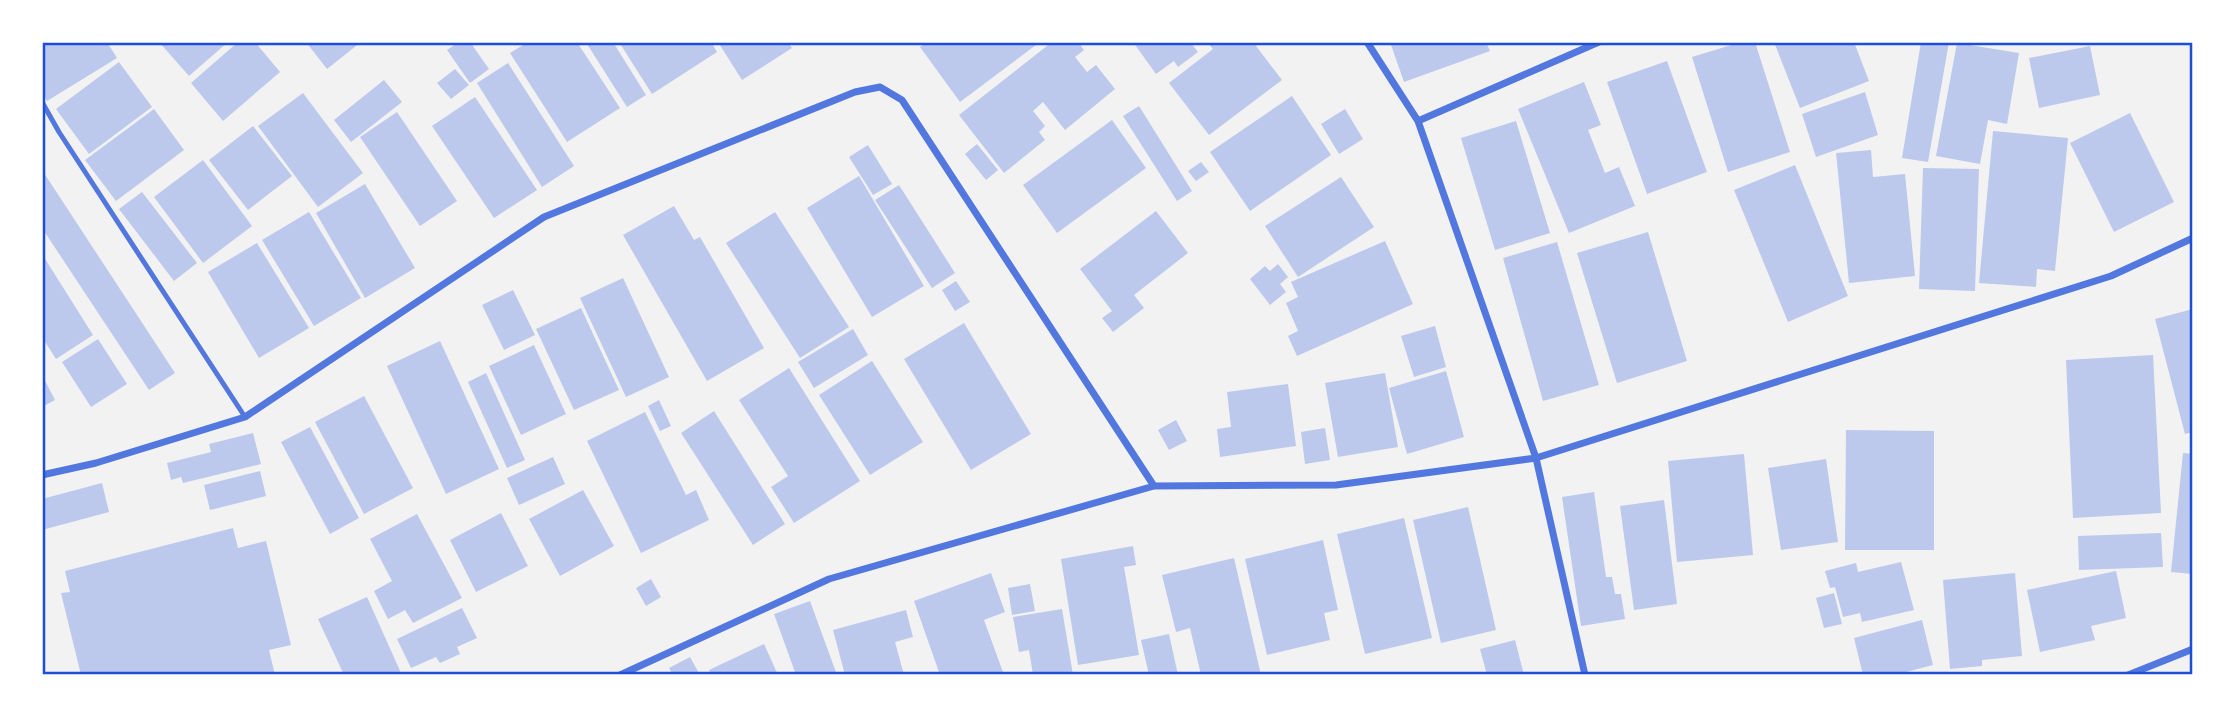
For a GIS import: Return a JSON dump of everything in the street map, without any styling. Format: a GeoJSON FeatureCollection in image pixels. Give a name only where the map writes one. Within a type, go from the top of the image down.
{"type":"FeatureCollection","features":[{"type":"Feature","properties":{"kind":"street"},"geometry":{"type":"LineString","coordinates":[[1367,42],[1418,121],[1536,458],[1585,675]]}},
{"type":"Feature","properties":{"kind":"street"},"geometry":{"type":"LineString","coordinates":[[1418,121],[1600,42]]}},
{"type":"Feature","properties":{"kind":"street"},"geometry":{"type":"LineString","coordinates":[[42,475],[96,463],[245,416],[544,217],[855,92],[880,88],[902,100],[1154,486]]}},
{"type":"Feature","properties":{"kind":"street"},"geometry":{"type":"LineString","coordinates":[[620,675],[829,579],[1154,486],[1336,485],[1536,458],[2111,276],[2193,238]]}},
{"type":"Feature","properties":{"kind":"street"},"geometry":{"type":"LineString","coordinates":[[2128,675],[2193,649]]}},
{"type":"Feature","properties":{"kind":"lane"},"geometry":{"type":"LineString","coordinates":[[42,102],[245,416]]}},
{"type":"Feature","properties":{"kind":"building"},"geometry":{"type":"Polygon","coordinates":[[[48,42],[107,42],[117,58],[47,101],[42,92],[42,46],[48,42]]]}},
{"type":"Feature","properties":{"kind":"building"},"geometry":{"type":"Polygon","coordinates":[[[159,42],[228,42],[189,76],[159,42]]]}},
{"type":"Feature","properties":{"kind":"building"},"geometry":{"type":"Polygon","coordinates":[[[238,42],[255,42],[280,72],[223,121],[191,83],[238,42]]]}},
{"type":"Feature","properties":{"kind":"building"},"geometry":{"type":"Polygon","coordinates":[[[306,42],[361,42],[327,69],[306,42]]]}},
{"type":"Feature","properties":{"kind":"building"},"geometry":{"type":"Polygon","coordinates":[[[459,42],[470,42],[489,69],[470,83],[447,50],[459,42]]]}},
{"type":"Feature","properties":{"kind":"building"},"geometry":{"type":"Polygon","coordinates":[[[528,42],[577,42],[620,108],[567,142],[510,53],[528,42]]]}},
{"type":"Feature","properties":{"kind":"building"},"geometry":{"type":"Polygon","coordinates":[[[613,42],[646,95],[627,107],[587,44],[613,42]]]}},
{"type":"Feature","properties":{"kind":"building"},"geometry":{"type":"Polygon","coordinates":[[[619,42],[711,42],[717,52],[652,94],[619,42]]]}},
{"type":"Feature","properties":{"kind":"building"},"geometry":{"type":"Polygon","coordinates":[[[718,42],[788,42],[792,48],[742,80],[718,42]]]}},
{"type":"Feature","properties":{"kind":"building"},"geometry":{"type":"Polygon","coordinates":[[[927,42],[1040,42],[960,102],[920,47],[927,42]]]}},
{"type":"Feature","properties":{"kind":"building"},"geometry":{"type":"Polygon","coordinates":[[[1052,42],[1078,42],[1084,50],[1075,57],[1087,72],[1096,65],[1115,89],[1065,130],[1043,102],[1033,111],[1045,126],[1039,132],[1045,140],[1004,173],[959,115],[1052,42]]]}},
{"type":"Feature","properties":{"kind":"building"},"geometry":{"type":"Polygon","coordinates":[[[1133,42],[1190,42],[1198,52],[1178,67],[1174,61],[1156,74],[1133,42]]]}},
{"type":"Feature","properties":{"kind":"building"},"geometry":{"type":"Polygon","coordinates":[[[1207,42],[1253,42],[1282,80],[1209,135],[1169,83],[1213,49],[1207,42]]]}},
{"type":"Feature","properties":{"kind":"building"},"geometry":{"type":"Polygon","coordinates":[[[1390,42],[1486,42],[1490,51],[1404,82],[1390,42]]]}},
{"type":"Feature","properties":{"kind":"building"},"geometry":{"type":"Polygon","coordinates":[[[1741,42],[1755,42],[1790,152],[1728,172],[1692,57],[1741,42]]]}},
{"type":"Feature","properties":{"kind":"building"},"geometry":{"type":"Polygon","coordinates":[[[1774,42],[1854,42],[1869,81],[1800,108],[1774,42]]]}},
{"type":"Feature","properties":{"kind":"building"},"geometry":{"type":"Polygon","coordinates":[[[1921,42],[1949,42],[1928,162],[1902,158],[1921,42]]]}},
{"type":"Feature","properties":{"kind":"building"},"geometry":{"type":"Polygon","coordinates":[[[1957,43],[2019,53],[2007,124],[1988,120],[1980,164],[1936,156],[1957,43]]]}},
{"type":"Feature","properties":{"kind":"building"},"geometry":{"type":"Polygon","coordinates":[[[2090,46],[2100,95],[2039,108],[2029,58],[2090,46]]]}},
{"type":"Feature","properties":{"kind":"building"},"geometry":{"type":"Polygon","coordinates":[[[1667,61],[1707,172],[1647,194],[1607,82],[1667,61]]]}},
{"type":"Feature","properties":{"kind":"building"},"geometry":{"type":"Polygon","coordinates":[[[119,62],[152,107],[89,154],[56,109],[119,62]]]}},
{"type":"Feature","properties":{"kind":"building"},"geometry":{"type":"Polygon","coordinates":[[[508,63],[574,166],[542,187],[477,83],[508,63]]]}},
{"type":"Feature","properties":{"kind":"building"},"geometry":{"type":"Polygon","coordinates":[[[455,69],[469,85],[451,99],[437,83],[455,69]]]}},
{"type":"Feature","properties":{"kind":"building"},"geometry":{"type":"Polygon","coordinates":[[[384,80],[402,102],[351,142],[334,120],[384,80]]]}},
{"type":"Feature","properties":{"kind":"building"},"geometry":{"type":"Polygon","coordinates":[[[1584,82],[1601,125],[1588,130],[1605,173],[1619,167],[1635,206],[1569,233],[1518,109],[1584,82]]]}},
{"type":"Feature","properties":{"kind":"building"},"geometry":{"type":"Polygon","coordinates":[[[1865,92],[1878,135],[1816,157],[1802,114],[1865,92]]]}},
{"type":"Feature","properties":{"kind":"building"},"geometry":{"type":"Polygon","coordinates":[[[303,93],[363,173],[318,207],[258,126],[303,93]]]}},
{"type":"Feature","properties":{"kind":"building"},"geometry":{"type":"Polygon","coordinates":[[[1292,96],[1331,155],[1250,211],[1210,152],[1292,96]]]}},
{"type":"Feature","properties":{"kind":"building"},"geometry":{"type":"Polygon","coordinates":[[[475,97],[537,190],[494,218],[432,126],[475,97]]]}},
{"type":"Feature","properties":{"kind":"building"},"geometry":{"type":"Polygon","coordinates":[[[1139,106],[1192,191],[1177,201],[1123,116],[1139,106]]]}},
{"type":"Feature","properties":{"kind":"building"},"geometry":{"type":"Polygon","coordinates":[[[154,109],[184,150],[116,201],[85,160],[154,109]]]}},
{"type":"Feature","properties":{"kind":"building"},"geometry":{"type":"Polygon","coordinates":[[[1345,109],[1363,139],[1339,154],[1321,124],[1345,109]]]}},
{"type":"Feature","properties":{"kind":"building"},"geometry":{"type":"Polygon","coordinates":[[[397,112],[457,201],[420,226],[360,137],[397,112]]]}},
{"type":"Feature","properties":{"kind":"building"},"geometry":{"type":"Polygon","coordinates":[[[2130,113],[2174,202],[2114,232],[2070,143],[2130,113]]]}},
{"type":"Feature","properties":{"kind":"building"},"geometry":{"type":"Polygon","coordinates":[[[1112,120],[1146,168],[1057,233],[1023,185],[1112,120]]]}},
{"type":"Feature","properties":{"kind":"building"},"geometry":{"type":"Polygon","coordinates":[[[1516,121],[1550,233],[1495,250],[1461,138],[1516,121]]]}},
{"type":"Feature","properties":{"kind":"building"},"geometry":{"type":"Polygon","coordinates":[[[253,126],[292,176],[248,210],[209,160],[253,126]]]}},
{"type":"Feature","properties":{"kind":"building"},"geometry":{"type":"Polygon","coordinates":[[[1993,131],[2068,138],[2055,271],[2037,269],[2036,287],[1979,283],[1993,131]]]}},
{"type":"Feature","properties":{"kind":"building"},"geometry":{"type":"Polygon","coordinates":[[[977,144],[998,170],[986,180],[965,154],[977,144]]]}},
{"type":"Feature","properties":{"kind":"building"},"geometry":{"type":"Polygon","coordinates":[[[868,145],[892,184],[873,195],[849,157],[868,145]]]}},
{"type":"Feature","properties":{"kind":"building"},"geometry":{"type":"Polygon","coordinates":[[[1871,150],[1873,177],[1905,174],[1915,276],[1849,283],[1836,153],[1871,150]]]}},
{"type":"Feature","properties":{"kind":"building"},"geometry":{"type":"Polygon","coordinates":[[[203,160],[252,226],[203,263],[154,197],[203,160]]]}},
{"type":"Feature","properties":{"kind":"building"},"geometry":{"type":"Polygon","coordinates":[[[1201,162],[1209,172],[1196,181],[1188,171],[1201,162]]]}},
{"type":"Feature","properties":{"kind":"building"},"geometry":{"type":"Polygon","coordinates":[[[1795,165],[1848,296],[1788,322],[1734,190],[1795,165]]]}},
{"type":"Feature","properties":{"kind":"building"},"geometry":{"type":"Polygon","coordinates":[[[1923,168],[1979,169],[1975,291],[1919,289],[1923,168]]]}},
{"type":"Feature","properties":{"kind":"building"},"geometry":{"type":"Polygon","coordinates":[[[42,170],[175,373],[149,390],[42,228],[42,170]]]}},
{"type":"Feature","properties":{"kind":"building"},"geometry":{"type":"Polygon","coordinates":[[[859,176],[924,286],[872,317],[807,208],[859,176]]]}},
{"type":"Feature","properties":{"kind":"building"},"geometry":{"type":"Polygon","coordinates":[[[1341,177],[1374,227],[1298,277],[1265,226],[1341,177]]]}},
{"type":"Feature","properties":{"kind":"building"},"geometry":{"type":"Polygon","coordinates":[[[365,184],[415,268],[365,298],[316,213],[365,184]]]}},
{"type":"Feature","properties":{"kind":"building"},"geometry":{"type":"Polygon","coordinates":[[[899,185],[955,273],[932,288],[875,200],[899,185]]]}},
{"type":"Feature","properties":{"kind":"building"},"geometry":{"type":"Polygon","coordinates":[[[142,192],[197,263],[174,281],[119,209],[142,192]]]}},
{"type":"Feature","properties":{"kind":"building"},"geometry":{"type":"Polygon","coordinates":[[[674,206],[694,240],[700,237],[764,348],[707,381],[623,235],[674,206]]]}},
{"type":"Feature","properties":{"kind":"building"},"geometry":{"type":"Polygon","coordinates":[[[1156,211],[1188,253],[1134,295],[1144,308],[1113,332],[1102,318],[1112,311],[1080,269],[1156,211]]]}},
{"type":"Feature","properties":{"kind":"building"},"geometry":{"type":"Polygon","coordinates":[[[309,212],[361,298],[314,326],[262,240],[309,212]]]}},
{"type":"Feature","properties":{"kind":"building"},"geometry":{"type":"Polygon","coordinates":[[[775,212],[849,327],[800,358],[726,243],[775,212]]]}},
{"type":"Feature","properties":{"kind":"building"},"geometry":{"type":"Polygon","coordinates":[[[1648,232],[1687,361],[1617,383],[1577,253],[1648,232]]]}},
{"type":"Feature","properties":{"kind":"building"},"geometry":{"type":"Polygon","coordinates":[[[1385,241],[1413,304],[1297,356],[1288,336],[1298,331],[1286,303],[1298,297],[1291,282],[1385,241]]]}},
{"type":"Feature","properties":{"kind":"building"},"geometry":{"type":"Polygon","coordinates":[[[1557,242],[1599,385],[1543,401],[1503,258],[1557,242]]]}},
{"type":"Feature","properties":{"kind":"building"},"geometry":{"type":"Polygon","coordinates":[[[257,243],[309,328],[259,358],[208,272],[257,243]]]}},
{"type":"Feature","properties":{"kind":"building"},"geometry":{"type":"Polygon","coordinates":[[[42,254],[93,335],[56,359],[42,337],[42,254]]]}},
{"type":"Feature","properties":{"kind":"building"},"geometry":{"type":"Polygon","coordinates":[[[1278,264],[1288,277],[1280,284],[1286,292],[1270,305],[1250,279],[1265,266],[1270,271],[1278,264]]]}},
{"type":"Feature","properties":{"kind":"building"},"geometry":{"type":"Polygon","coordinates":[[[623,278],[669,377],[626,397],[580,298],[623,278]]]}},
{"type":"Feature","properties":{"kind":"building"},"geometry":{"type":"Polygon","coordinates":[[[956,281],[970,302],[955,311],[942,290],[956,281]]]}},
{"type":"Feature","properties":{"kind":"building"},"geometry":{"type":"Polygon","coordinates":[[[513,290],[535,335],[504,350],[482,305],[513,290]]]}},
{"type":"Feature","properties":{"kind":"building"},"geometry":{"type":"Polygon","coordinates":[[[581,308],[619,390],[574,410],[536,329],[581,308]]]}},
{"type":"Feature","properties":{"kind":"building"},"geometry":{"type":"Polygon","coordinates":[[[2193,309],[2193,432],[2185,434],[2155,319],[2193,309]]]}},
{"type":"Feature","properties":{"kind":"building"},"geometry":{"type":"Polygon","coordinates":[[[964,323],[1031,434],[971,470],[904,359],[964,323]]]}},
{"type":"Feature","properties":{"kind":"building"},"geometry":{"type":"Polygon","coordinates":[[[1435,326],[1446,367],[1414,377],[1401,336],[1435,326]]]}},
{"type":"Feature","properties":{"kind":"building"},"geometry":{"type":"Polygon","coordinates":[[[853,329],[868,355],[814,388],[798,362],[853,329]]]}},
{"type":"Feature","properties":{"kind":"building"},"geometry":{"type":"Polygon","coordinates":[[[98,339],[127,384],[91,407],[62,362],[98,339]]]}},
{"type":"Feature","properties":{"kind":"building"},"geometry":{"type":"Polygon","coordinates":[[[440,341],[499,469],[446,494],[387,366],[440,341]]]}},
{"type":"Feature","properties":{"kind":"building"},"geometry":{"type":"Polygon","coordinates":[[[534,345],[566,414],[521,435],[489,366],[534,345]]]}},
{"type":"Feature","properties":{"kind":"building"},"geometry":{"type":"Polygon","coordinates":[[[2153,355],[2161,513],[2073,518],[2066,360],[2153,355]]]}},
{"type":"Feature","properties":{"kind":"building"},"geometry":{"type":"Polygon","coordinates":[[[872,361],[923,442],[870,475],[819,395],[872,361]]]}},
{"type":"Feature","properties":{"kind":"building"},"geometry":{"type":"Polygon","coordinates":[[[789,368],[860,481],[794,523],[771,487],[788,476],[739,400],[789,368]]]}},
{"type":"Feature","properties":{"kind":"building"},"geometry":{"type":"Polygon","coordinates":[[[1446,371],[1464,437],[1407,454],[1389,388],[1446,371]]]}},
{"type":"Feature","properties":{"kind":"building"},"geometry":{"type":"Polygon","coordinates":[[[486,373],[525,460],[507,468],[468,382],[486,373]]]}},
{"type":"Feature","properties":{"kind":"building"},"geometry":{"type":"Polygon","coordinates":[[[1385,373],[1398,447],[1338,457],[1325,383],[1385,373]]]}},
{"type":"Feature","properties":{"kind":"building"},"geometry":{"type":"Polygon","coordinates":[[[42,375],[55,400],[42,407],[42,375]]]}},
{"type":"Feature","properties":{"kind":"building"},"geometry":{"type":"Polygon","coordinates":[[[1288,384],[1296,446],[1220,457],[1217,429],[1231,427],[1227,392],[1288,384]]]}},
{"type":"Feature","properties":{"kind":"building"},"geometry":{"type":"Polygon","coordinates":[[[364,396],[413,488],[364,514],[315,422],[364,396]]]}},
{"type":"Feature","properties":{"kind":"building"},"geometry":{"type":"Polygon","coordinates":[[[659,400],[671,426],[660,431],[648,406],[659,400]]]}},
{"type":"Feature","properties":{"kind":"building"},"geometry":{"type":"Polygon","coordinates":[[[714,411],[785,524],[753,545],[681,433],[714,411]]]}},
{"type":"Feature","properties":{"kind":"building"},"geometry":{"type":"Polygon","coordinates":[[[645,412],[686,495],[696,490],[709,520],[641,553],[587,441],[645,412]]]}},
{"type":"Feature","properties":{"kind":"building"},"geometry":{"type":"Polygon","coordinates":[[[1176,420],[1187,441],[1169,450],[1158,430],[1176,420]]]}},
{"type":"Feature","properties":{"kind":"building"},"geometry":{"type":"Polygon","coordinates":[[[310,427],[359,518],[330,534],[281,442],[310,427]]]}},
{"type":"Feature","properties":{"kind":"building"},"geometry":{"type":"Polygon","coordinates":[[[1325,428],[1330,460],[1305,464],[1301,432],[1325,428]]]}},
{"type":"Feature","properties":{"kind":"building"},"geometry":{"type":"Polygon","coordinates":[[[1846,430],[1934,431],[1934,550],[1845,550],[1846,430]]]}},
{"type":"Feature","properties":{"kind":"building"},"geometry":{"type":"Polygon","coordinates":[[[253,433],[261,464],[183,483],[181,477],[171,480],[167,463],[211,452],[209,444],[253,433]]]}},
{"type":"Feature","properties":{"kind":"building"},"geometry":{"type":"Polygon","coordinates":[[[2183,453],[2193,454],[2193,574],[2171,572],[2183,453]]]}},
{"type":"Feature","properties":{"kind":"building"},"geometry":{"type":"Polygon","coordinates":[[[1744,454],[1753,555],[1677,562],[1668,461],[1744,454]]]}},
{"type":"Feature","properties":{"kind":"building"},"geometry":{"type":"Polygon","coordinates":[[[553,457],[565,484],[519,505],[507,478],[553,457]]]}},
{"type":"Feature","properties":{"kind":"building"},"geometry":{"type":"Polygon","coordinates":[[[1826,459],[1838,542],[1781,550],[1768,468],[1826,459]]]}},
{"type":"Feature","properties":{"kind":"building"},"geometry":{"type":"Polygon","coordinates":[[[260,471],[266,496],[210,510],[204,485],[260,471]]]}},
{"type":"Feature","properties":{"kind":"building"},"geometry":{"type":"Polygon","coordinates":[[[102,483],[109,512],[42,530],[42,499],[102,483]]]}},
{"type":"Feature","properties":{"kind":"building"},"geometry":{"type":"Polygon","coordinates":[[[583,490],[614,546],[560,576],[529,519],[583,490]]]}},
{"type":"Feature","properties":{"kind":"building"},"geometry":{"type":"Polygon","coordinates":[[[1594,492],[1606,577],[1612,577],[1615,594],[1621,594],[1625,619],[1581,626],[1562,497],[1594,492]]]}},
{"type":"Feature","properties":{"kind":"building"},"geometry":{"type":"Polygon","coordinates":[[[1664,500],[1677,604],[1634,610],[1620,506],[1664,500]]]}},
{"type":"Feature","properties":{"kind":"building"},"geometry":{"type":"Polygon","coordinates":[[[1468,507],[1496,630],[1441,643],[1413,520],[1468,507]]]}},
{"type":"Feature","properties":{"kind":"building"},"geometry":{"type":"Polygon","coordinates":[[[501,513],[528,566],[476,592],[450,540],[501,513]]]}},
{"type":"Feature","properties":{"kind":"building"},"geometry":{"type":"Polygon","coordinates":[[[417,514],[462,598],[413,623],[405,610],[388,619],[374,591],[392,581],[370,539],[417,514]]]}},
{"type":"Feature","properties":{"kind":"building"},"geometry":{"type":"Polygon","coordinates":[[[1404,518],[1432,638],[1365,654],[1337,534],[1404,518]]]}},
{"type":"Feature","properties":{"kind":"building"},"geometry":{"type":"Polygon","coordinates":[[[233,528],[238,548],[266,541],[291,645],[269,650],[275,675],[81,675],[61,593],[70,592],[65,571],[233,528]]]}},
{"type":"Feature","properties":{"kind":"building"},"geometry":{"type":"Polygon","coordinates":[[[2161,533],[2163,567],[2079,570],[2078,536],[2161,533]]]}},
{"type":"Feature","properties":{"kind":"building"},"geometry":{"type":"Polygon","coordinates":[[[1323,540],[1338,610],[1324,613],[1330,640],[1267,655],[1245,559],[1323,540]]]}},
{"type":"Feature","properties":{"kind":"building"},"geometry":{"type":"Polygon","coordinates":[[[1133,546],[1136,565],[1124,567],[1139,655],[1078,665],[1061,559],[1133,546]]]}},
{"type":"Feature","properties":{"kind":"building"},"geometry":{"type":"Polygon","coordinates":[[[1234,558],[1261,675],[1201,675],[1190,628],[1176,632],[1162,575],[1234,558]]]}},
{"type":"Feature","properties":{"kind":"building"},"geometry":{"type":"Polygon","coordinates":[[[1901,562],[1914,610],[1862,622],[1860,613],[1843,617],[1835,587],[1830,588],[1825,571],[1856,563],[1858,572],[1901,562]]]}},
{"type":"Feature","properties":{"kind":"building"},"geometry":{"type":"Polygon","coordinates":[[[2116,571],[2126,618],[2091,626],[2095,640],[2040,652],[2027,590],[2116,571]]]}},
{"type":"Feature","properties":{"kind":"building"},"geometry":{"type":"Polygon","coordinates":[[[991,573],[1005,612],[984,620],[1004,675],[940,675],[914,601],[991,573]]]}},
{"type":"Feature","properties":{"kind":"building"},"geometry":{"type":"Polygon","coordinates":[[[2015,573],[2022,656],[1982,660],[1982,666],[1950,669],[1943,580],[2015,573]]]}},
{"type":"Feature","properties":{"kind":"building"},"geometry":{"type":"Polygon","coordinates":[[[651,579],[661,597],[646,606],[636,588],[651,579]]]}},
{"type":"Feature","properties":{"kind":"building"},"geometry":{"type":"Polygon","coordinates":[[[1030,584],[1035,611],[1012,615],[1008,588],[1030,584]]]}},
{"type":"Feature","properties":{"kind":"building"},"geometry":{"type":"Polygon","coordinates":[[[1834,593],[1842,624],[1824,628],[1816,598],[1834,593]]]}},
{"type":"Feature","properties":{"kind":"building"},"geometry":{"type":"Polygon","coordinates":[[[367,597],[401,673],[397,675],[344,675],[318,619],[367,597]]]}},
{"type":"Feature","properties":{"kind":"building"},"geometry":{"type":"Polygon","coordinates":[[[810,601],[837,675],[796,675],[774,614],[810,601]]]}},
{"type":"Feature","properties":{"kind":"building"},"geometry":{"type":"Polygon","coordinates":[[[462,608],[477,638],[457,647],[460,654],[440,663],[436,657],[411,668],[397,639],[462,608]]]}},
{"type":"Feature","properties":{"kind":"building"},"geometry":{"type":"Polygon","coordinates":[[[1062,609],[1073,675],[1033,675],[1029,650],[1019,652],[1013,617],[1062,609]]]}},
{"type":"Feature","properties":{"kind":"building"},"geometry":{"type":"Polygon","coordinates":[[[906,610],[913,637],[895,642],[904,675],[845,675],[833,630],[906,610]]]}},
{"type":"Feature","properties":{"kind":"building"},"geometry":{"type":"Polygon","coordinates":[[[1922,620],[1933,665],[1895,675],[1863,675],[1854,638],[1922,620]]]}},
{"type":"Feature","properties":{"kind":"building"},"geometry":{"type":"Polygon","coordinates":[[[1169,634],[1178,675],[1149,675],[1141,640],[1169,634]]]}},
{"type":"Feature","properties":{"kind":"building"},"geometry":{"type":"Polygon","coordinates":[[[1515,640],[1524,675],[1487,675],[1480,649],[1515,640]]]}},
{"type":"Feature","properties":{"kind":"building"},"geometry":{"type":"Polygon","coordinates":[[[764,644],[778,675],[711,675],[709,670],[764,644]]]}},
{"type":"Feature","properties":{"kind":"building"},"geometry":{"type":"Polygon","coordinates":[[[690,657],[700,675],[673,675],[669,668],[690,657]]]}}]}
